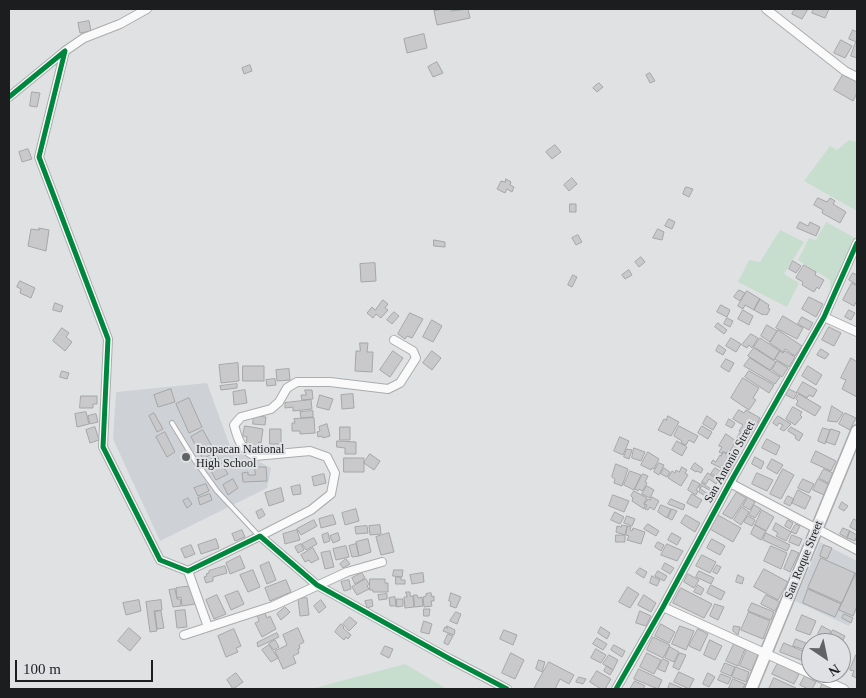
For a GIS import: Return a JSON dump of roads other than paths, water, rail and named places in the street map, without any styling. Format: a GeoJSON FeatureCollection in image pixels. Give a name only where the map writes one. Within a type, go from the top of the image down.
{"type":"FeatureCollection","features":[{"type":"Feature","properties":{"kind":"main road","name":"San Roque Street"},"geometry":{"type":"LineString","coordinates":[[751,689],[857,431]]}},
{"type":"Feature","properties":{"kind":"street"},"geometry":{"type":"LineString","coordinates":[[9,97],[84,38],[120,24],[147,9]]}},
{"type":"Feature","properties":{"kind":"street"},"geometry":{"type":"LineString","coordinates":[[766,9],[845,71],[857,77]]}},
{"type":"Feature","properties":{"kind":"street"},"geometry":{"type":"LineString","coordinates":[[66,52],[40,157],[108,339],[103,447],[160,560],[188,571],[311,510],[331,494],[336,473],[327,457],[310,451],[255,456],[246,452],[240,444],[234,425],[241,417],[271,409],[279,402],[287,388],[296,382],[330,382],[388,389],[400,383],[416,358],[413,351],[394,340]]}},
{"type":"Feature","properties":{"kind":"street","name":"San Antonio Street"},"geometry":{"type":"LineString","coordinates":[[616,689],[824,317],[857,243]]}},
{"type":"Feature","properties":{"kind":"street"},"geometry":{"type":"LineString","coordinates":[[824,317],[857,332]]}},
{"type":"Feature","properties":{"kind":"street"},"geometry":{"type":"LineString","coordinates":[[730,483],[857,550]]}},
{"type":"Feature","properties":{"kind":"street"},"geometry":{"type":"LineString","coordinates":[[260,536],[317,585],[508,689]]}},
{"type":"Feature","properties":{"kind":"street"},"geometry":{"type":"LineString","coordinates":[[184,635],[273,606],[347,572],[382,562]]}},
{"type":"Feature","properties":{"kind":"street"},"geometry":{"type":"LineString","coordinates":[[188,571],[208,627]]}},
{"type":"Feature","properties":{"kind":"street"},"geometry":{"type":"LineString","coordinates":[[663,607],[844,689]]}},
{"type":"Feature","properties":{"kind":"lane"},"geometry":{"type":"LineString","coordinates":[[172,423],[194,459],[217,491],[260,536]]}},
{"type":"Feature","properties":{"kind":"place","name":"Inopacan National High School"},"geometry":{"type":"Point","coordinates":[186,457]}}]}
